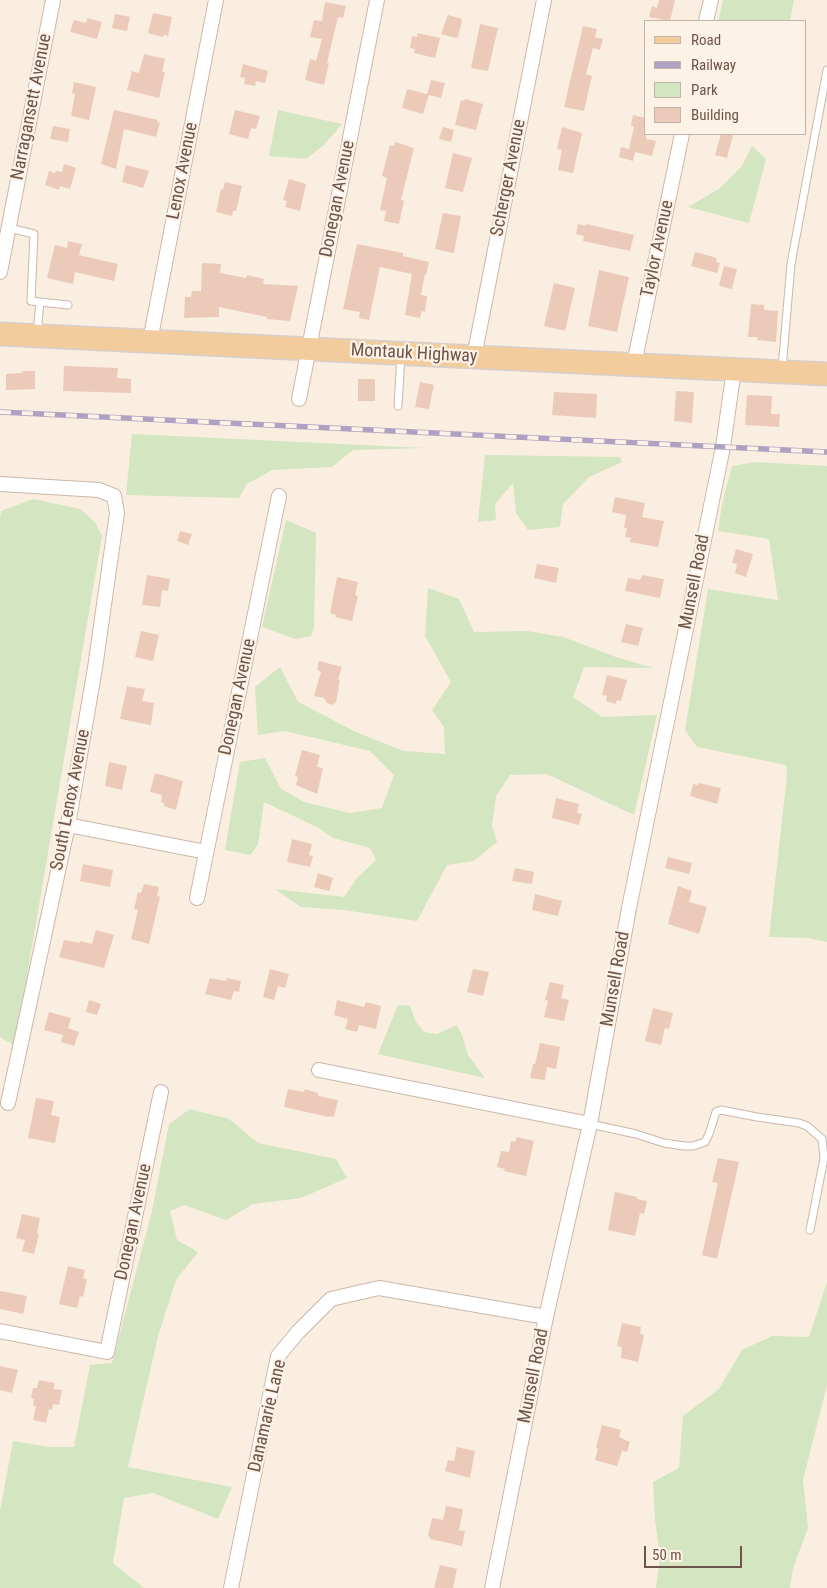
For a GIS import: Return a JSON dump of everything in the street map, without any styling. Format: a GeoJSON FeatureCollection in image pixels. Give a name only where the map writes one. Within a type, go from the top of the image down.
{"type":"FeatureCollection","features":[{"type":"Feature","properties":{"kind":"main road","name":"Montauk Highway"},"geometry":{"type":"LineString","coordinates":[[0,334],[827,374]]}},
{"type":"Feature","properties":{"kind":"street","name":"Narragansett Avenue"},"geometry":{"type":"LineString","coordinates":[[0,272],[53,0]]}},
{"type":"Feature","properties":{"kind":"street","name":"Lenox Avenue"},"geometry":{"type":"LineString","coordinates":[[150,341],[216,0]]}},
{"type":"Feature","properties":{"kind":"street","name":"Donegan Avenue"},"geometry":{"type":"LineString","coordinates":[[299,398],[377,0]]}},
{"type":"Feature","properties":{"kind":"street","name":"Scherger Avenue"},"geometry":{"type":"LineString","coordinates":[[474,357],[544,0]]}},
{"type":"Feature","properties":{"kind":"street"},"geometry":{"type":"LineString","coordinates":[[706,20],[711,0]]}},
{"type":"Feature","properties":{"kind":"street","name":"Taylor Avenue"},"geometry":{"type":"LineString","coordinates":[[634,364],[682,135]]}},
{"type":"Feature","properties":{"kind":"street","name":"Munsell Road"},"geometry":{"type":"LineString","coordinates":[[492,1588],[546,1317],[590,1124],[629,908],[724,440],[734,369]]}},
{"type":"Feature","properties":{"kind":"street","name":"South Lenox Avenue"},"geometry":{"type":"LineString","coordinates":[[0,484],[99,490],[114,496],[117,513],[95,668],[68,825],[8,1103]]}},
{"type":"Feature","properties":{"kind":"street","name":"Donegan Avenue"},"geometry":{"type":"LineString","coordinates":[[197,898],[279,496]]}},
{"type":"Feature","properties":{"kind":"street"},"geometry":{"type":"LineString","coordinates":[[68,825],[206,852]]}},
{"type":"Feature","properties":{"kind":"street"},"geometry":{"type":"LineString","coordinates":[[319,1070],[590,1124]]}},
{"type":"Feature","properties":{"kind":"street","name":"Donegan Avenue"},"geometry":{"type":"LineString","coordinates":[[0,1331],[107,1352],[161,1092]]}},
{"type":"Feature","properties":{"kind":"street","name":"Danamarie Lane"},"geometry":{"type":"LineString","coordinates":[[231,1588],[278,1356],[298,1332],[331,1299],[379,1288],[546,1317]]}},
{"type":"Feature","properties":{"kind":"lane"},"geometry":{"type":"LineString","coordinates":[[781,372],[791,264],[827,70]]}},
{"type":"Feature","properties":{"kind":"lane"},"geometry":{"type":"LineString","coordinates":[[9,228],[34,234],[31,301],[68,305]]}},
{"type":"Feature","properties":{"kind":"lane"},"geometry":{"type":"LineString","coordinates":[[37,336],[40,302]]}},
{"type":"Feature","properties":{"kind":"lane"},"geometry":{"type":"LineString","coordinates":[[398,406],[402,353]]}},
{"type":"Feature","properties":{"kind":"lane"},"geometry":{"type":"LineString","coordinates":[[590,1124],[636,1134],[664,1143],[684,1146],[693,1146],[705,1142],[716,1112],[722,1110],[807,1126],[822,1139],[824,1158],[810,1230]]}},
{"type":"Feature","properties":{"kind":"green space"},"geometry":{"type":"Polygon","coordinates":[[[723,0],[794,0],[790,20],[718,20],[723,0]]]}},
{"type":"Feature","properties":{"kind":"green space"},"geometry":{"type":"Polygon","coordinates":[[[278,110],[342,124],[325,144],[306,159],[269,156],[278,110]]]}},
{"type":"Feature","properties":{"kind":"green space"},"geometry":{"type":"Polygon","coordinates":[[[752,146],[766,159],[749,223],[688,207],[719,189],[742,166],[752,146]]]}},
{"type":"Feature","properties":{"kind":"green space"},"geometry":{"type":"Polygon","coordinates":[[[132,434],[425,448],[353,450],[332,467],[272,470],[247,484],[239,498],[126,495],[132,434]]]}},
{"type":"Feature","properties":{"kind":"green space"},"geometry":{"type":"Polygon","coordinates":[[[485,455],[620,457],[622,462],[589,477],[563,504],[560,527],[528,530],[516,513],[513,483],[495,504],[496,520],[478,522],[485,455]]]}},
{"type":"Feature","properties":{"kind":"green space"},"geometry":{"type":"Polygon","coordinates":[[[756,462],[827,466],[827,942],[809,938],[769,937],[787,775],[786,765],[697,747],[685,730],[708,589],[778,600],[769,539],[718,531],[722,504],[732,466],[756,462]]]}},
{"type":"Feature","properties":{"kind":"green space"},"geometry":{"type":"Polygon","coordinates":[[[33,499],[80,509],[95,522],[102,536],[15,1046],[0,1037],[0,519],[1,511],[33,499]]]}},
{"type":"Feature","properties":{"kind":"green space"},"geometry":{"type":"Polygon","coordinates":[[[286,520],[316,533],[314,626],[311,636],[295,639],[262,627],[286,520]]]}},
{"type":"Feature","properties":{"kind":"green space"},"geometry":{"type":"Polygon","coordinates":[[[428,588],[459,599],[474,632],[527,631],[563,637],[616,657],[653,668],[584,667],[573,697],[602,717],[657,715],[634,815],[547,774],[510,775],[496,796],[492,825],[497,842],[474,861],[447,865],[417,921],[344,910],[301,907],[275,889],[344,897],[357,878],[376,860],[370,848],[333,838],[317,827],[264,802],[258,845],[250,855],[225,850],[240,762],[265,758],[281,789],[304,802],[350,813],[382,808],[394,775],[370,751],[285,731],[258,735],[255,687],[280,667],[298,702],[358,733],[404,751],[445,754],[444,727],[432,710],[451,682],[425,636],[428,588]]]}},
{"type":"Feature","properties":{"kind":"green space"},"geometry":{"type":"Polygon","coordinates":[[[398,1005],[410,1006],[416,1022],[424,1032],[437,1034],[457,1025],[468,1055],[485,1078],[378,1054],[398,1005]]]}},
{"type":"Feature","properties":{"kind":"green space"},"geometry":{"type":"Polygon","coordinates":[[[190,1109],[229,1119],[258,1143],[336,1159],[347,1178],[301,1198],[253,1204],[226,1220],[184,1205],[170,1211],[177,1240],[198,1252],[176,1280],[158,1336],[128,1467],[232,1487],[218,1519],[153,1493],[124,1498],[113,1563],[144,1588],[0,1588],[0,1511],[13,1441],[49,1447],[74,1447],[90,1365],[112,1363],[152,1211],[169,1124],[190,1109]]]}},
{"type":"Feature","properties":{"kind":"green space"},"geometry":{"type":"Polygon","coordinates":[[[827,1282],[827,1385],[803,1480],[808,1528],[793,1568],[790,1588],[656,1588],[660,1558],[653,1482],[679,1468],[683,1416],[719,1389],[742,1350],[772,1336],[809,1337],[827,1282]]]}},
{"type":"Feature","properties":{"kind":"building"},"geometry":{"type":"Polygon","coordinates":[[[659,0],[675,0],[670,20],[649,17],[652,6],[657,8],[659,0]]]}},
{"type":"Feature","properties":{"kind":"building"},"geometry":{"type":"Polygon","coordinates":[[[325,2],[346,6],[343,18],[338,17],[324,85],[305,80],[310,59],[316,61],[322,39],[310,37],[314,20],[322,21],[325,2]]]}},
{"type":"Feature","properties":{"kind":"building"},"geometry":{"type":"Polygon","coordinates":[[[153,13],[172,17],[168,36],[164,35],[163,37],[148,33],[153,13]]]}},
{"type":"Feature","properties":{"kind":"building"},"geometry":{"type":"Polygon","coordinates":[[[115,14],[130,17],[127,31],[112,28],[115,14]]]}},
{"type":"Feature","properties":{"kind":"building"},"geometry":{"type":"Polygon","coordinates":[[[448,15],[462,19],[458,37],[455,38],[441,34],[448,15]]]}},
{"type":"Feature","properties":{"kind":"building"},"geometry":{"type":"Polygon","coordinates":[[[87,18],[102,22],[97,39],[70,32],[74,20],[86,23],[87,18]]]}},
{"type":"Feature","properties":{"kind":"building"},"geometry":{"type":"Polygon","coordinates":[[[480,24],[498,28],[488,71],[471,68],[480,24]]]}},
{"type":"Feature","properties":{"kind":"building"},"geometry":{"type":"Polygon","coordinates":[[[583,26],[597,29],[595,37],[603,39],[600,50],[593,48],[586,74],[592,76],[584,111],[564,107],[583,26]]]}},
{"type":"Feature","properties":{"kind":"building"},"geometry":{"type":"Polygon","coordinates":[[[417,33],[440,38],[435,58],[414,53],[415,49],[410,48],[412,36],[417,37],[417,33]]]}},
{"type":"Feature","properties":{"kind":"building"},"geometry":{"type":"Polygon","coordinates":[[[144,54],[165,59],[162,72],[165,72],[159,98],[127,90],[132,71],[139,73],[144,54]]]}},
{"type":"Feature","properties":{"kind":"building"},"geometry":{"type":"Polygon","coordinates":[[[243,64],[268,71],[265,83],[256,81],[255,86],[244,84],[245,78],[240,77],[243,64]]]}},
{"type":"Feature","properties":{"kind":"building"},"geometry":{"type":"Polygon","coordinates":[[[431,80],[445,83],[441,98],[429,95],[423,114],[402,108],[407,89],[427,94],[431,80]]]}},
{"type":"Feature","properties":{"kind":"building"},"geometry":{"type":"Polygon","coordinates":[[[74,82],[96,87],[89,120],[71,116],[75,94],[72,93],[74,82]]]}},
{"type":"Feature","properties":{"kind":"building"},"geometry":{"type":"Polygon","coordinates":[[[465,99],[483,104],[476,130],[455,125],[461,100],[464,101],[465,99]]]}},
{"type":"Feature","properties":{"kind":"building"},"geometry":{"type":"Polygon","coordinates":[[[114,110],[158,120],[157,122],[160,123],[156,137],[124,129],[116,169],[101,164],[114,110]]]}},
{"type":"Feature","properties":{"kind":"building"},"geometry":{"type":"Polygon","coordinates":[[[235,110],[260,116],[256,129],[251,128],[248,139],[229,134],[235,110]]]}},
{"type":"Feature","properties":{"kind":"building"},"geometry":{"type":"Polygon","coordinates":[[[633,115],[644,118],[644,135],[646,135],[646,139],[656,141],[652,156],[635,152],[633,161],[619,157],[621,147],[629,149],[634,127],[631,125],[633,115]]]}},
{"type":"Feature","properties":{"kind":"building"},"geometry":{"type":"Polygon","coordinates":[[[53,126],[70,129],[68,142],[50,139],[53,126]]]}},
{"type":"Feature","properties":{"kind":"building"},"geometry":{"type":"Polygon","coordinates":[[[443,127],[454,130],[451,142],[439,139],[443,127]]]}},
{"type":"Feature","properties":{"kind":"building"},"geometry":{"type":"Polygon","coordinates":[[[562,127],[582,133],[573,173],[558,170],[562,150],[557,149],[562,127]]]}},
{"type":"Feature","properties":{"kind":"building"},"geometry":{"type":"Polygon","coordinates":[[[721,135],[733,135],[727,158],[715,155],[721,135]]]}},
{"type":"Feature","properties":{"kind":"building"},"geometry":{"type":"Polygon","coordinates":[[[395,142],[414,148],[401,200],[404,201],[399,224],[384,221],[386,211],[380,210],[387,178],[382,176],[390,145],[394,146],[395,142]]]}},
{"type":"Feature","properties":{"kind":"building"},"geometry":{"type":"Polygon","coordinates":[[[453,153],[472,158],[463,192],[445,188],[453,153]]]}},
{"type":"Feature","properties":{"kind":"building"},"geometry":{"type":"Polygon","coordinates":[[[64,164],[76,168],[70,189],[60,186],[59,190],[45,185],[49,171],[55,173],[56,171],[62,172],[64,164]]]}},
{"type":"Feature","properties":{"kind":"building"},"geometry":{"type":"Polygon","coordinates":[[[126,165],[149,171],[143,188],[122,182],[126,165]]]}},
{"type":"Feature","properties":{"kind":"building"},"geometry":{"type":"Polygon","coordinates":[[[289,179],[306,184],[300,211],[285,207],[287,201],[283,200],[289,179]]]}},
{"type":"Feature","properties":{"kind":"building"},"geometry":{"type":"Polygon","coordinates":[[[225,182],[242,186],[236,211],[233,211],[232,216],[216,212],[221,189],[223,190],[225,182]]]}},
{"type":"Feature","properties":{"kind":"building"},"geometry":{"type":"Polygon","coordinates":[[[443,213],[461,216],[454,253],[435,249],[443,213]]]}},
{"type":"Feature","properties":{"kind":"building"},"geometry":{"type":"Polygon","coordinates":[[[578,224],[586,226],[586,224],[634,235],[630,251],[583,241],[584,236],[576,234],[578,224]]]}},
{"type":"Feature","properties":{"kind":"building"},"geometry":{"type":"Polygon","coordinates":[[[68,241],[82,244],[79,255],[118,264],[114,281],[75,272],[73,284],[47,278],[55,245],[67,248],[68,241]]]}},
{"type":"Feature","properties":{"kind":"building"},"geometry":{"type":"Polygon","coordinates":[[[357,244],[403,253],[403,256],[429,262],[421,295],[427,296],[425,312],[422,311],[420,318],[405,315],[412,274],[380,267],[369,320],[359,318],[360,312],[343,309],[357,244]]]}},
{"type":"Feature","properties":{"kind":"building"},"geometry":{"type":"Polygon","coordinates":[[[695,252],[717,258],[716,262],[720,263],[717,273],[691,266],[695,252]]]}},
{"type":"Feature","properties":{"kind":"building"},"geometry":{"type":"Polygon","coordinates":[[[202,263],[221,264],[220,273],[246,278],[247,275],[264,279],[263,284],[298,286],[290,321],[267,319],[267,317],[219,307],[219,317],[184,318],[185,297],[191,297],[192,291],[201,291],[202,263]]]}},
{"type":"Feature","properties":{"kind":"building"},"geometry":{"type":"Polygon","coordinates":[[[724,266],[737,269],[732,289],[719,286],[724,266]]]}},
{"type":"Feature","properties":{"kind":"building"},"geometry":{"type":"Polygon","coordinates":[[[599,270],[629,277],[617,332],[588,326],[599,270]]]}},
{"type":"Feature","properties":{"kind":"building"},"geometry":{"type":"Polygon","coordinates":[[[554,283],[575,288],[565,331],[544,326],[554,283]]]}},
{"type":"Feature","properties":{"kind":"building"},"geometry":{"type":"Polygon","coordinates":[[[751,304],[764,305],[764,310],[778,311],[776,342],[757,340],[758,337],[748,337],[751,304]]]}},
{"type":"Feature","properties":{"kind":"building"},"geometry":{"type":"Polygon","coordinates":[[[64,366],[118,368],[117,378],[131,379],[131,393],[63,391],[64,366]]]}},
{"type":"Feature","properties":{"kind":"building"},"geometry":{"type":"Polygon","coordinates":[[[22,371],[35,371],[35,389],[6,390],[6,374],[22,373],[22,371]]]}},
{"type":"Feature","properties":{"kind":"building"},"geometry":{"type":"Polygon","coordinates":[[[358,379],[375,379],[375,401],[358,401],[358,379]]]}},
{"type":"Feature","properties":{"kind":"building"},"geometry":{"type":"Polygon","coordinates":[[[420,382],[434,385],[429,409],[415,407],[420,382]]]}},
{"type":"Feature","properties":{"kind":"building"},"geometry":{"type":"Polygon","coordinates":[[[676,391],[694,392],[692,423],[674,421],[676,391]]]}},
{"type":"Feature","properties":{"kind":"building"},"geometry":{"type":"Polygon","coordinates":[[[554,392],[597,394],[596,418],[552,415],[554,392]]]}},
{"type":"Feature","properties":{"kind":"building"},"geometry":{"type":"Polygon","coordinates":[[[747,395],[772,396],[771,414],[780,414],[779,427],[745,425],[747,395]]]}},
{"type":"Feature","properties":{"kind":"building"},"geometry":{"type":"Polygon","coordinates":[[[615,497],[645,503],[642,517],[664,521],[658,547],[630,542],[631,538],[625,537],[627,528],[624,528],[626,515],[612,512],[615,497]]]}},
{"type":"Feature","properties":{"kind":"building"},"geometry":{"type":"Polygon","coordinates":[[[180,531],[192,534],[188,545],[177,541],[180,531]]]}},
{"type":"Feature","properties":{"kind":"building"},"geometry":{"type":"Polygon","coordinates":[[[736,549],[753,554],[746,577],[735,573],[737,564],[732,563],[736,549]]]}},
{"type":"Feature","properties":{"kind":"building"},"geometry":{"type":"Polygon","coordinates":[[[537,564],[559,568],[556,583],[534,578],[537,564]]]}},
{"type":"Feature","properties":{"kind":"building"},"geometry":{"type":"Polygon","coordinates":[[[147,575],[170,579],[168,591],[162,590],[160,607],[142,605],[147,575]]]}},
{"type":"Feature","properties":{"kind":"building"},"geometry":{"type":"Polygon","coordinates":[[[642,575],[664,579],[660,598],[625,591],[628,578],[640,580],[642,575]]]}},
{"type":"Feature","properties":{"kind":"building"},"geometry":{"type":"Polygon","coordinates":[[[337,577],[358,582],[355,595],[358,596],[352,621],[335,617],[336,615],[330,613],[337,577]]]}},
{"type":"Feature","properties":{"kind":"building"},"geometry":{"type":"Polygon","coordinates":[[[626,624],[643,628],[638,646],[621,642],[626,624]]]}},
{"type":"Feature","properties":{"kind":"building"},"geometry":{"type":"Polygon","coordinates":[[[141,631],[159,635],[153,661],[135,657],[141,631]]]}},
{"type":"Feature","properties":{"kind":"building"},"geometry":{"type":"Polygon","coordinates":[[[319,661],[342,667],[338,679],[340,680],[336,702],[332,705],[327,703],[324,698],[314,696],[321,672],[317,670],[319,661]]]}},
{"type":"Feature","properties":{"kind":"building"},"geometry":{"type":"Polygon","coordinates":[[[607,675],[627,680],[621,701],[617,700],[616,704],[606,701],[607,696],[602,695],[607,675]]]}},
{"type":"Feature","properties":{"kind":"building"},"geometry":{"type":"Polygon","coordinates":[[[127,686],[145,689],[142,701],[154,703],[151,725],[120,719],[127,686]]]}},
{"type":"Feature","properties":{"kind":"building"},"geometry":{"type":"Polygon","coordinates":[[[302,750],[320,755],[317,767],[323,768],[317,794],[296,785],[298,777],[295,776],[302,750]]]}},
{"type":"Feature","properties":{"kind":"building"},"geometry":{"type":"Polygon","coordinates":[[[109,762],[127,766],[122,790],[105,786],[109,762]]]}},
{"type":"Feature","properties":{"kind":"building"},"geometry":{"type":"Polygon","coordinates":[[[155,773],[183,781],[176,810],[164,806],[164,803],[161,802],[162,795],[150,792],[155,773]]]}},
{"type":"Feature","properties":{"kind":"building"},"geometry":{"type":"Polygon","coordinates":[[[698,783],[721,788],[717,804],[690,796],[693,784],[698,785],[698,783]]]}},
{"type":"Feature","properties":{"kind":"building"},"geometry":{"type":"Polygon","coordinates":[[[556,798],[579,804],[577,813],[582,814],[579,825],[552,818],[556,798]]]}},
{"type":"Feature","properties":{"kind":"building"},"geometry":{"type":"Polygon","coordinates":[[[292,839],[312,844],[309,855],[313,856],[310,867],[287,862],[292,839]]]}},
{"type":"Feature","properties":{"kind":"building"},"geometry":{"type":"Polygon","coordinates":[[[668,857],[692,863],[689,874],[665,868],[668,857]]]}},
{"type":"Feature","properties":{"kind":"building"},"geometry":{"type":"Polygon","coordinates":[[[83,864],[113,870],[110,887],[80,881],[83,864]]]}},
{"type":"Feature","properties":{"kind":"building"},"geometry":{"type":"Polygon","coordinates":[[[515,868],[534,872],[532,884],[512,881],[515,868]]]}},
{"type":"Feature","properties":{"kind":"building"},"geometry":{"type":"Polygon","coordinates":[[[318,873],[333,878],[329,891],[314,887],[318,873]]]}},
{"type":"Feature","properties":{"kind":"building"},"geometry":{"type":"Polygon","coordinates":[[[144,884],[159,887],[157,896],[160,897],[149,944],[131,939],[138,910],[134,909],[138,892],[141,893],[144,884]]]}},
{"type":"Feature","properties":{"kind":"building"},"geometry":{"type":"Polygon","coordinates":[[[678,886],[692,891],[689,902],[707,907],[699,934],[668,924],[678,886]]]}},
{"type":"Feature","properties":{"kind":"building"},"geometry":{"type":"Polygon","coordinates":[[[535,894],[562,901],[558,916],[532,910],[535,894]]]}},
{"type":"Feature","properties":{"kind":"building"},"geometry":{"type":"Polygon","coordinates":[[[96,930],[114,935],[104,968],[59,957],[64,940],[92,944],[96,930]]]}},
{"type":"Feature","properties":{"kind":"building"},"geometry":{"type":"Polygon","coordinates":[[[270,969],[289,974],[285,988],[278,986],[274,1000],[263,997],[270,969]]]}},
{"type":"Feature","properties":{"kind":"building"},"geometry":{"type":"Polygon","coordinates":[[[473,969],[489,972],[483,996],[467,992],[473,969]]]}},
{"type":"Feature","properties":{"kind":"building"},"geometry":{"type":"Polygon","coordinates":[[[210,978],[226,981],[227,978],[241,981],[239,992],[234,991],[231,1000],[205,994],[210,978]]]}},
{"type":"Feature","properties":{"kind":"building"},"geometry":{"type":"Polygon","coordinates":[[[550,982],[564,985],[561,998],[569,1000],[564,1021],[544,1017],[548,1001],[545,1000],[550,982]]]}},
{"type":"Feature","properties":{"kind":"building"},"geometry":{"type":"Polygon","coordinates":[[[89,1000],[101,1004],[97,1015],[86,1012],[89,1000]]]}},
{"type":"Feature","properties":{"kind":"building"},"geometry":{"type":"Polygon","coordinates":[[[337,1000],[364,1007],[366,1002],[381,1006],[376,1029],[359,1025],[357,1032],[345,1029],[348,1019],[334,1015],[337,1000]]]}},
{"type":"Feature","properties":{"kind":"building"},"geometry":{"type":"Polygon","coordinates":[[[653,1008],[673,1013],[669,1029],[665,1028],[661,1045],[645,1041],[653,1008]]]}},
{"type":"Feature","properties":{"kind":"building"},"geometry":{"type":"Polygon","coordinates":[[[49,1012],[71,1018],[68,1028],[79,1032],[74,1046],[61,1042],[63,1035],[44,1030],[49,1012]]]}},
{"type":"Feature","properties":{"kind":"building"},"geometry":{"type":"Polygon","coordinates":[[[540,1043],[560,1047],[556,1069],[547,1067],[545,1080],[530,1078],[540,1043]]]}},
{"type":"Feature","properties":{"kind":"building"},"geometry":{"type":"Polygon","coordinates":[[[288,1089],[304,1092],[305,1089],[318,1093],[318,1096],[338,1100],[334,1117],[284,1107],[288,1089]]]}},
{"type":"Feature","properties":{"kind":"building"},"geometry":{"type":"Polygon","coordinates":[[[36,1098],[54,1101],[51,1115],[60,1117],[55,1143],[28,1138],[36,1098]]]}},
{"type":"Feature","properties":{"kind":"building"},"geometry":{"type":"Polygon","coordinates":[[[517,1137],[534,1141],[526,1176],[504,1171],[505,1169],[497,1167],[501,1151],[509,1152],[511,1141],[515,1142],[517,1137]]]}},
{"type":"Feature","properties":{"kind":"building"},"geometry":{"type":"Polygon","coordinates":[[[718,1158],[739,1162],[717,1259],[702,1255],[718,1183],[712,1182],[718,1158]]]}},
{"type":"Feature","properties":{"kind":"building"},"geometry":{"type":"Polygon","coordinates":[[[615,1192],[647,1201],[644,1214],[640,1213],[635,1236],[608,1230],[615,1192]]]}},
{"type":"Feature","properties":{"kind":"building"},"geometry":{"type":"Polygon","coordinates":[[[22,1214],[40,1218],[37,1234],[39,1234],[34,1254],[22,1251],[25,1240],[16,1238],[22,1214]]]}},
{"type":"Feature","properties":{"kind":"building"},"geometry":{"type":"Polygon","coordinates":[[[68,1266],[85,1270],[83,1278],[87,1279],[83,1297],[80,1296],[77,1308],[59,1304],[68,1266]]]}},
{"type":"Feature","properties":{"kind":"building"},"geometry":{"type":"Polygon","coordinates":[[[0,1291],[27,1296],[23,1314],[0,1309],[0,1291]]]}},
{"type":"Feature","properties":{"kind":"building"},"geometry":{"type":"Polygon","coordinates":[[[622,1323],[641,1327],[640,1334],[644,1335],[638,1362],[621,1358],[622,1347],[617,1346],[622,1323]]]}},
{"type":"Feature","properties":{"kind":"building"},"geometry":{"type":"Polygon","coordinates":[[[0,1366],[18,1370],[12,1393],[0,1390],[0,1366]]]}},
{"type":"Feature","properties":{"kind":"building"},"geometry":{"type":"Polygon","coordinates":[[[39,1380],[55,1383],[53,1389],[62,1390],[59,1405],[53,1404],[52,1410],[49,1409],[46,1423],[33,1420],[36,1406],[33,1406],[34,1399],[31,1398],[33,1388],[37,1388],[39,1380]]]}},
{"type":"Feature","properties":{"kind":"building"},"geometry":{"type":"Polygon","coordinates":[[[602,1425],[621,1430],[619,1437],[630,1442],[627,1452],[622,1451],[617,1466],[595,1460],[602,1425]]]}},
{"type":"Feature","properties":{"kind":"building"},"geometry":{"type":"Polygon","coordinates":[[[457,1447],[475,1451],[470,1478],[445,1471],[448,1460],[454,1461],[457,1447]]]}},
{"type":"Feature","properties":{"kind":"building"},"geometry":{"type":"Polygon","coordinates":[[[446,1506],[463,1509],[459,1530],[465,1531],[462,1546],[430,1539],[428,1536],[432,1518],[443,1520],[446,1506]]]}},
{"type":"Feature","properties":{"kind":"building"},"geometry":{"type":"Polygon","coordinates":[[[440,1565],[457,1569],[453,1588],[434,1588],[440,1565]]]}},
{"type":"Feature","properties":{"kind":"railway"},"geometry":{"type":"LineString","coordinates":[[0,412],[827,452]]}}]}
